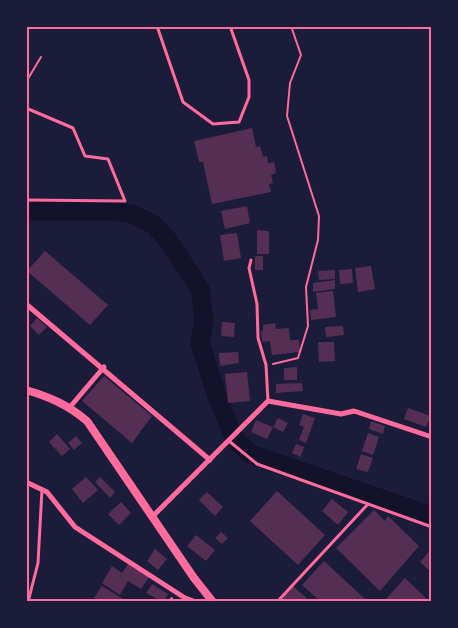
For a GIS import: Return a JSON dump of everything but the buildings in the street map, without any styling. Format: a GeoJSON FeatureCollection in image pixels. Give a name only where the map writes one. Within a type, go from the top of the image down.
{"type":"FeatureCollection","features":[{"type":"Feature","properties":{"kind":"street"},"geometry":{"type":"LineString","coordinates":[[26,304],[104,367],[210,460]]}},
{"type":"Feature","properties":{"kind":"street"},"geometry":{"type":"LineString","coordinates":[[70,407],[104,367]]}},
{"type":"Feature","properties":{"kind":"street"},"geometry":{"type":"LineString","coordinates":[[26,390],[50,397],[70,407],[87,421],[194,578],[213,602]]}},
{"type":"Feature","properties":{"kind":"street"},"geometry":{"type":"LineString","coordinates":[[153,516],[268,401],[341,414],[354,410],[432,438]]}},
{"type":"Feature","properties":{"kind":"street"},"geometry":{"type":"LineString","coordinates":[[26,482],[47,492],[76,527],[185,598],[196,602]]}},
{"type":"Feature","properties":{"kind":"lane"},"geometry":{"type":"LineString","coordinates":[[157,26],[183,102],[214,124],[239,122],[248,98],[250,80],[230,26]]}},
{"type":"Feature","properties":{"kind":"lane"},"geometry":{"type":"LineString","coordinates":[[26,108],[72,128],[85,156],[108,159],[125,201],[26,200]]}},
{"type":"Feature","properties":{"kind":"lane"},"geometry":{"type":"LineString","coordinates":[[250,260],[249,268],[257,304],[258,338],[266,365],[268,401]]}},
{"type":"Feature","properties":{"kind":"lane"},"geometry":{"type":"LineString","coordinates":[[228,441],[257,464],[432,527]]}},
{"type":"Feature","properties":{"kind":"lane"},"geometry":{"type":"LineString","coordinates":[[28,602],[38,563],[42,489]]}},
{"type":"Feature","properties":{"kind":"lane"},"geometry":{"type":"LineString","coordinates":[[277,602],[368,504]]}},
{"type":"Feature","properties":{"kind":"path"},"geometry":{"type":"LineString","coordinates":[[266,365],[298,358],[308,326],[306,287],[318,240],[319,216],[287,116],[290,83],[301,55],[291,26]]}},
{"type":"Feature","properties":{"kind":"path"},"geometry":{"type":"LineString","coordinates":[[26,82],[40,57]]}},
{"type":"Feature","properties":{"kind":"waterway"},"geometry":{"type":"LineString","coordinates":[[26,211],[114,211],[131,214],[153,224],[168,240],[200,289],[204,320],[200,343],[217,396],[234,438],[250,454],[432,516]]}}]}
